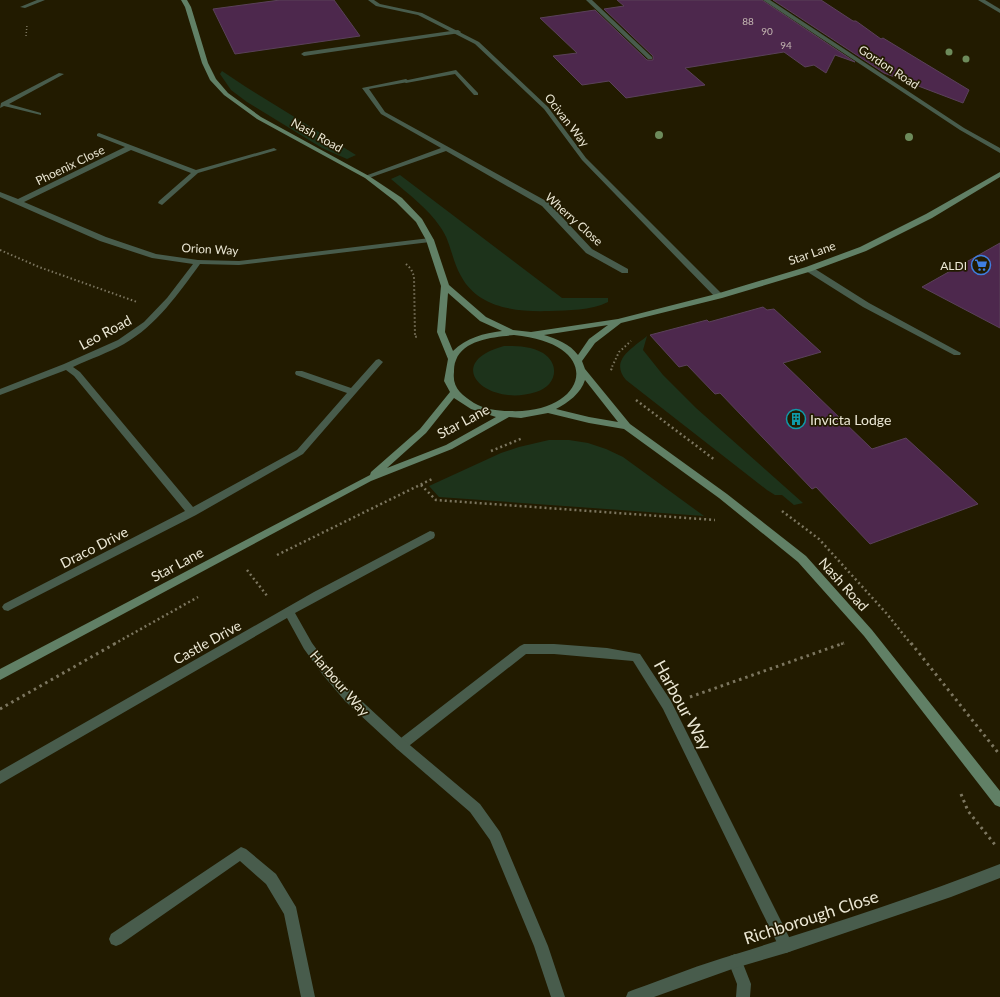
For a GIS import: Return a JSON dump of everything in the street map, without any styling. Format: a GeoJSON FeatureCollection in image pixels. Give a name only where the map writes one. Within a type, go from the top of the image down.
{"type":"FeatureCollection","features":[{"type":"Feature","properties":{"kind":"street"},"geometry":{"type":"LineString","coordinates":[[23,7],[42,0]]}},
{"type":"Feature","properties":{"kind":"street","name":"Nash Road"},"geometry":{"type":"LineString","coordinates":[[184,0],[188,7],[205,63],[213,80],[226,94],[259,118],[366,177],[399,200],[418,221],[430,240],[445,286],[440,332],[452,359]]}},
{"type":"Feature","properties":{"kind":"street","name":"Ocivan Way"},"geometry":{"type":"LineString","coordinates":[[372,0],[378,5],[420,14],[477,43],[546,108],[584,159],[718,296]]}},
{"type":"Feature","properties":{"kind":"street"},"geometry":{"type":"LineString","coordinates":[[589,0],[650,58]]}},
{"type":"Feature","properties":{"kind":"street","name":"Gordon Road"},"geometry":{"type":"LineString","coordinates":[[766,0],[962,129],[1000,151]]}},
{"type":"Feature","properties":{"kind":"street"},"geometry":{"type":"LineString","coordinates":[[981,0],[1000,11]]}},
{"type":"Feature","properties":{"kind":"street"},"geometry":{"type":"LineString","coordinates":[[304,54],[458,32]]}},
{"type":"Feature","properties":{"kind":"street","name":"Wherry Close"},"geometry":{"type":"LineString","coordinates":[[476,94],[456,72],[365,88],[383,113],[545,204],[589,251],[625,271]]}},
{"type":"Feature","properties":{"kind":"street"},"geometry":{"type":"LineString","coordinates":[[1,105],[60,74]]}},
{"type":"Feature","properties":{"kind":"street"},"geometry":{"type":"LineString","coordinates":[[1,105],[39,114]]}},
{"type":"Feature","properties":{"kind":"street","name":"Phoenix Close"},"geometry":{"type":"LineString","coordinates":[[100,135],[196,172]]}},
{"type":"Feature","properties":{"kind":"street","name":"Phoenix Close"},"geometry":{"type":"LineString","coordinates":[[18,202],[131,147]]}},
{"type":"Feature","properties":{"kind":"street"},"geometry":{"type":"LineString","coordinates":[[366,177],[445,149]]}},
{"type":"Feature","properties":{"kind":"street"},"geometry":{"type":"LineString","coordinates":[[162,203],[196,172],[274,150]]}},
{"type":"Feature","properties":{"kind":"street","name":"Star Lane"},"geometry":{"type":"LineString","coordinates":[[531,334],[618,321],[718,296],[809,269],[863,249],[929,216],[1000,174]]}},
{"type":"Feature","properties":{"kind":"street","name":"Orion Way"},"geometry":{"type":"LineString","coordinates":[[0,194],[103,239],[155,256],[198,262],[239,263],[430,240]]}},
{"type":"Feature","properties":{"kind":"street","name":"Leo Road"},"geometry":{"type":"LineString","coordinates":[[0,392],[67,366],[121,342],[147,324],[198,262]]}},
{"type":"Feature","properties":{"kind":"street"},"geometry":{"type":"LineString","coordinates":[[809,269],[866,305],[957,353]]}},
{"type":"Feature","properties":{"kind":"street"},"geometry":{"type":"LineString","coordinates":[[445,286],[483,319],[514,332]]}},
{"type":"Feature","properties":{"kind":"street","name":"Star Lane"},"geometry":{"type":"LineString","coordinates":[[579,364],[592,341],[618,321]]}},
{"type":"Feature","properties":{"kind":"street"},"geometry":{"type":"LineString","coordinates":[[514,332],[551,339],[567,349],[579,364],[581,380],[575,391],[564,402],[549,410],[521,416],[506,415],[485,411],[467,404],[454,393],[448,382],[447,370],[452,359],[462,348],[476,339],[494,334],[514,332]]}},
{"type":"Feature","properties":{"kind":"street","name":"Draco Drive"},"geometry":{"type":"LineString","coordinates":[[8,607],[192,512],[300,452],[379,362]]}},
{"type":"Feature","properties":{"kind":"street","name":"Nash Road"},"geometry":{"type":"LineString","coordinates":[[579,364],[627,426],[723,496],[802,559],[868,633],[1000,801]]}},
{"type":"Feature","properties":{"kind":"street"},"geometry":{"type":"LineString","coordinates":[[67,366],[77,374],[192,512]]}},
{"type":"Feature","properties":{"kind":"street"},"geometry":{"type":"LineString","coordinates":[[299,373],[353,392]]}},
{"type":"Feature","properties":{"kind":"street","name":"Star Lane"},"geometry":{"type":"LineString","coordinates":[[368,479],[423,431],[454,393]]}},
{"type":"Feature","properties":{"kind":"street","name":"Nash Road"},"geometry":{"type":"LineString","coordinates":[[549,410],[589,420],[627,426]]}},
{"type":"Feature","properties":{"kind":"street","name":"Star Lane"},"geometry":{"type":"LineString","coordinates":[[0,675],[368,479],[449,447],[506,415]]}},
{"type":"Feature","properties":{"kind":"street","name":"Castle Drive"},"geometry":{"type":"LineString","coordinates":[[0,778],[126,704],[318,595],[430,535]]}},
{"type":"Feature","properties":{"kind":"street","name":"Harbour Way"},"geometry":{"type":"LineString","coordinates":[[289,612],[308,646],[327,672],[349,697],[401,745],[454,789],[474,808],[495,836],[541,946],[558,997]]}},
{"type":"Feature","properties":{"kind":"street","name":"Harbour Way"},"geometry":{"type":"LineString","coordinates":[[401,745],[524,649],[600,652],[636,657],[667,705],[786,946]]}},
{"type":"Feature","properties":{"kind":"street"},"geometry":{"type":"LineString","coordinates":[[116,939],[241,853],[271,879],[291,912],[308,997]]}},
{"type":"Feature","properties":{"kind":"street","name":"Richborough Close"},"geometry":{"type":"LineString","coordinates":[[633,997],[735,961],[786,946],[951,890],[1000,871]]}},
{"type":"Feature","properties":{"kind":"street"},"geometry":{"type":"LineString","coordinates":[[735,961],[744,984],[743,997]]}},
{"type":"Feature","properties":{"kind":"path"},"geometry":{"type":"LineString","coordinates":[[0,250],[39,267],[160,310]]}},
{"type":"Feature","properties":{"kind":"path"},"geometry":{"type":"LineString","coordinates":[[401,262],[411,269],[414,276],[415,337]]}},
{"type":"Feature","properties":{"kind":"path"},"geometry":{"type":"LineString","coordinates":[[485,454],[508,443],[526,437]]}},
{"type":"Feature","properties":{"kind":"path"},"geometry":{"type":"LineString","coordinates":[[274,556],[435,478]]}},
{"type":"Feature","properties":{"kind":"path"},"geometry":{"type":"LineString","coordinates":[[420,485],[436,500],[723,520]]}},
{"type":"Feature","properties":{"kind":"path"},"geometry":{"type":"LineString","coordinates":[[253,567],[247,570],[270,601],[289,612]]}},
{"type":"Feature","properties":{"kind":"path"},"geometry":{"type":"LineString","coordinates":[[0,709],[199,597]]}},
{"type":"Feature","properties":{"kind":"path"},"geometry":{"type":"LineString","coordinates":[[840,637],[850,650]]}},
{"type":"Feature","properties":{"kind":"path"},"geometry":{"type":"LineString","coordinates":[[667,705],[845,643]]}},
{"type":"Feature","properties":{"kind":"path"},"geometry":{"type":"LineString","coordinates":[[957,790],[961,795],[968,811],[1000,852]]}},
{"type":"Feature","properties":{"kind":"green space"},"geometry":{"type":"Polygon","coordinates":[[[222,71],[356,155],[347,159],[322,148],[247,102],[231,90],[220,74],[222,71]]]}},
{"type":"Feature","properties":{"kind":"green space"},"geometry":{"type":"Polygon","coordinates":[[[400,175],[562,298],[608,298],[608,302],[579,310],[536,311],[511,309],[499,306],[477,295],[468,287],[461,276],[455,264],[447,239],[436,221],[418,202],[391,179],[400,175]]]}},
{"type":"Feature","properties":{"kind":"green space"},"geometry":{"type":"Polygon","coordinates":[[[647,336],[643,350],[663,375],[696,408],[803,503],[794,505],[782,495],[775,495],[767,490],[626,380],[621,373],[621,360],[630,350],[647,336]]]}},
{"type":"Feature","properties":{"kind":"green space"},"geometry":{"type":"Polygon","coordinates":[[[504,346],[519,346],[534,349],[543,353],[549,358],[554,369],[552,380],[543,389],[536,392],[518,395],[501,394],[487,389],[478,381],[473,372],[475,363],[485,354],[504,346]]]}},
{"type":"Feature","properties":{"kind":"green space"},"geometry":{"type":"Polygon","coordinates":[[[549,440],[569,440],[588,443],[623,457],[704,516],[439,497],[429,486],[501,453],[549,440]]]}},
{"type":"Feature","properties":{"kind":"building"},"geometry":{"type":"Polygon","coordinates":[[[280,0],[334,0],[360,36],[235,54],[213,9],[280,0]]]}},
{"type":"Feature","properties":{"kind":"building"},"geometry":{"type":"Polygon","coordinates":[[[617,0],[762,0],[855,62],[835,55],[826,73],[814,65],[805,67],[784,52],[685,68],[705,85],[626,98],[609,81],[582,85],[553,56],[577,53],[540,18],[595,10],[647,60],[653,60],[653,56],[604,9],[624,6],[617,0]]]}},
{"type":"Feature","properties":{"kind":"building"},"geometry":{"type":"Polygon","coordinates":[[[773,0],[821,0],[853,21],[856,21],[881,39],[883,38],[969,90],[963,103],[884,73],[773,0]]]}},
{"type":"Feature","properties":{"kind":"building","name":"ALDI"},"geometry":{"type":"Polygon","coordinates":[[[1000,243],[1000,328],[922,287],[1000,243]]]}},
{"type":"Feature","properties":{"kind":"building","name":"Invicta Lodge"},"geometry":{"type":"Polygon","coordinates":[[[763,307],[767,310],[774,309],[821,352],[783,363],[872,449],[906,438],[978,504],[870,544],[816,487],[812,489],[720,393],[715,394],[687,365],[679,367],[650,335],[707,320],[709,322],[763,307]]]}},
{"type":"Feature","properties":{"kind":"place","name":"ALDI"},"geometry":{"type":"Point","coordinates":[981,265]}},
{"type":"Feature","properties":{"kind":"place","name":"Invicta Lodge"},"geometry":{"type":"Point","coordinates":[796,419]}}]}
